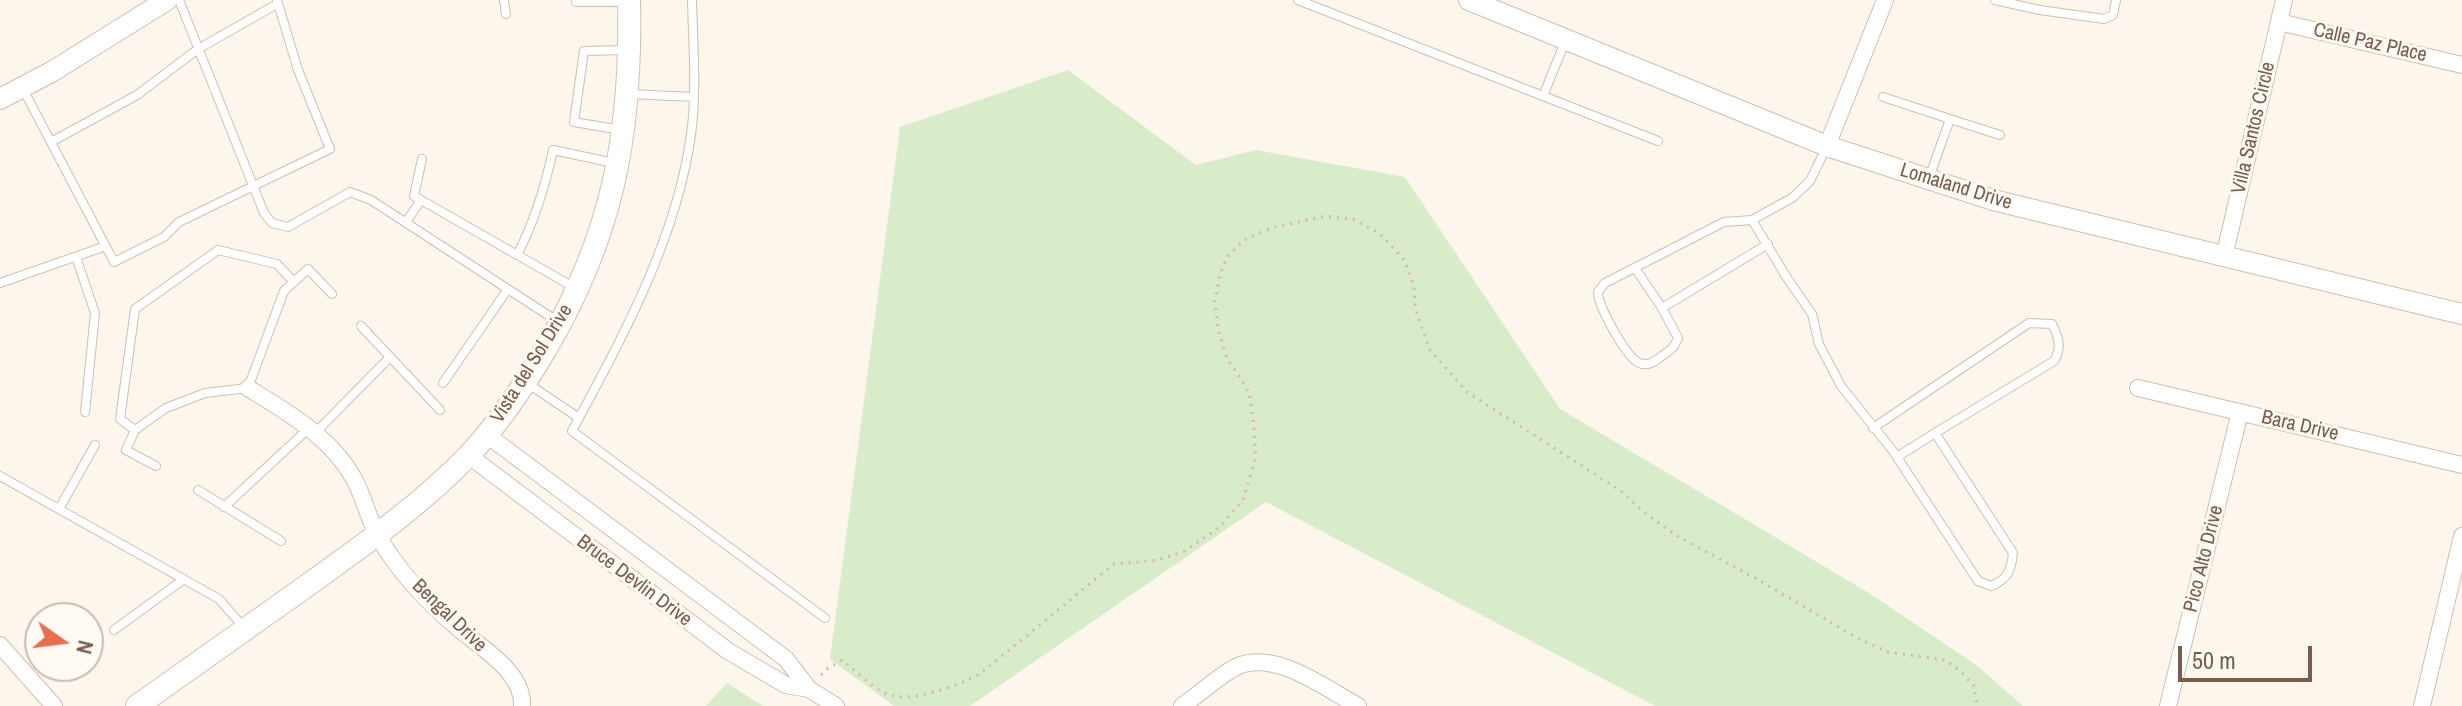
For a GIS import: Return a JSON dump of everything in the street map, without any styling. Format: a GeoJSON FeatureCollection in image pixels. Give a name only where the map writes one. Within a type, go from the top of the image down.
{"type":"FeatureCollection","features":[{"type":"Feature","properties":{"kind":"main road","name":"Vista del Sol Drive"},"geometry":{"type":"LineString","coordinates":[[137,706],[378,535],[437,486],[487,435],[525,382],[561,323],[602,232],[624,130],[631,50],[629,1]]}},
{"type":"Feature","properties":{"kind":"street"},"geometry":{"type":"LineString","coordinates":[[0,99],[167,0]]}},
{"type":"Feature","properties":{"kind":"street","name":"Lomaland Drive"},"geometry":{"type":"LineString","coordinates":[[1469,0],[1827,146],[1993,200],[2462,314]]}},
{"type":"Feature","properties":{"kind":"street"},"geometry":{"type":"LineString","coordinates":[[1827,146],[1885,0]]}},
{"type":"Feature","properties":{"kind":"street","name":"Villa Santos Circle"},"geometry":{"type":"LineString","coordinates":[[2224,257],[2284,0]]}},
{"type":"Feature","properties":{"kind":"street","name":"Calle Paz Place"},"geometry":{"type":"LineString","coordinates":[[2279,22],[2462,65]]}},
{"type":"Feature","properties":{"kind":"street","name":"Bengal Drive"},"geometry":{"type":"LineString","coordinates":[[248,388],[312,431],[331,449],[354,478],[378,535],[419,591],[442,615],[504,666],[519,686],[522,706]]}},
{"type":"Feature","properties":{"kind":"street","name":"Bara Drive"},"geometry":{"type":"LineString","coordinates":[[2138,388],[2462,465]]}},
{"type":"Feature","properties":{"kind":"street","name":"Pico Alto Drive"},"geometry":{"type":"LineString","coordinates":[[2168,706],[2240,412]]}},
{"type":"Feature","properties":{"kind":"street","name":"Bruce Devlin Drive"},"geometry":{"type":"LineString","coordinates":[[487,435],[786,659],[809,689],[836,706]]}},
{"type":"Feature","properties":{"kind":"street","name":"Bruce Devlin Drive"},"geometry":{"type":"LineString","coordinates":[[468,455],[728,651],[786,685],[809,689]]}},
{"type":"Feature","properties":{"kind":"street"},"geometry":{"type":"LineString","coordinates":[[2422,706],[2462,536]]}},
{"type":"Feature","properties":{"kind":"street"},"geometry":{"type":"LineString","coordinates":[[0,645],[54,706]]}},
{"type":"Feature","properties":{"kind":"street"},"geometry":{"type":"LineString","coordinates":[[1182,706],[1238,666],[1257,662],[1279,664],[1358,706]]}},
{"type":"Feature","properties":{"kind":"lane"},"geometry":{"type":"LineString","coordinates":[[179,0],[264,213],[272,223],[288,227],[350,192],[371,200],[561,323]]}},
{"type":"Feature","properties":{"kind":"lane"},"geometry":{"type":"LineString","coordinates":[[504,0],[506,14]]}},
{"type":"Feature","properties":{"kind":"lane"},"geometry":{"type":"LineString","coordinates":[[576,0],[629,1]]}},
{"type":"Feature","properties":{"kind":"lane"},"geometry":{"type":"LineString","coordinates":[[692,0],[694,97],[691,133],[680,189],[650,275],[608,367],[572,431],[825,618]]}},
{"type":"Feature","properties":{"kind":"lane"},"geometry":{"type":"LineString","coordinates":[[1298,0],[1658,141]]}},
{"type":"Feature","properties":{"kind":"lane"},"geometry":{"type":"LineString","coordinates":[[1995,0],[2104,19],[2113,15],[2116,0]]}},
{"type":"Feature","properties":{"kind":"lane"},"geometry":{"type":"LineString","coordinates":[[22,88],[114,262],[164,237],[179,222],[330,149],[298,70],[277,2],[198,49],[137,95],[51,142]]}},
{"type":"Feature","properties":{"kind":"lane"},"geometry":{"type":"LineString","coordinates":[[1543,96],[1566,39]]}},
{"type":"Feature","properties":{"kind":"lane"},"geometry":{"type":"LineString","coordinates":[[624,130],[574,122],[584,51],[631,50]]}},
{"type":"Feature","properties":{"kind":"lane"},"geometry":{"type":"LineString","coordinates":[[628,94],[694,97]]}},
{"type":"Feature","properties":{"kind":"lane"},"geometry":{"type":"LineString","coordinates":[[1883,97],[2000,135]]}},
{"type":"Feature","properties":{"kind":"lane"},"geometry":{"type":"LineString","coordinates":[[1929,179],[1950,119]]}},
{"type":"Feature","properties":{"kind":"lane"},"geometry":{"type":"LineString","coordinates":[[1635,268],[1678,338],[1674,349],[1651,364],[1641,364],[1632,357],[1598,303],[1598,292],[1605,283],[1724,222],[1752,220],[1792,198],[1810,181],[1827,146]]}},
{"type":"Feature","properties":{"kind":"lane"},"geometry":{"type":"LineString","coordinates":[[517,255],[542,199],[553,150],[618,164]]}},
{"type":"Feature","properties":{"kind":"lane"},"geometry":{"type":"LineString","coordinates":[[422,159],[414,196],[577,290]]}},
{"type":"Feature","properties":{"kind":"lane"},"geometry":{"type":"LineString","coordinates":[[406,222],[421,200]]}},
{"type":"Feature","properties":{"kind":"lane"},"geometry":{"type":"LineString","coordinates":[[1752,220],[1812,314],[1819,344],[1841,386],[1897,457],[1978,581],[1991,586],[2011,572],[2013,553],[1935,433]]}},
{"type":"Feature","properties":{"kind":"lane"},"geometry":{"type":"LineString","coordinates":[[1662,308],[1768,244]]}},
{"type":"Feature","properties":{"kind":"lane"},"geometry":{"type":"LineString","coordinates":[[0,283],[106,246]]}},
{"type":"Feature","properties":{"kind":"lane"},"geometry":{"type":"LineString","coordinates":[[135,430],[120,419],[135,309],[218,250],[277,264],[293,281]]}},
{"type":"Feature","properties":{"kind":"lane"},"geometry":{"type":"LineString","coordinates":[[76,257],[95,313],[85,412]]}},
{"type":"Feature","properties":{"kind":"lane"},"geometry":{"type":"LineString","coordinates":[[156,466],[126,450],[135,430],[166,408],[205,393],[248,388],[284,291],[308,269],[332,294]]}},
{"type":"Feature","properties":{"kind":"lane"},"geometry":{"type":"LineString","coordinates":[[443,383],[508,289]]}},
{"type":"Feature","properties":{"kind":"lane"},"geometry":{"type":"LineString","coordinates":[[1873,428],[2029,323],[2052,324],[2060,344],[2054,361],[1897,457]]}},
{"type":"Feature","properties":{"kind":"lane"},"geometry":{"type":"LineString","coordinates":[[361,326],[440,410]]}},
{"type":"Feature","properties":{"kind":"lane"},"geometry":{"type":"LineString","coordinates":[[224,507],[312,431],[390,357]]}},
{"type":"Feature","properties":{"kind":"lane"},"geometry":{"type":"LineString","coordinates":[[525,382],[579,418]]}},
{"type":"Feature","properties":{"kind":"lane"},"geometry":{"type":"LineString","coordinates":[[59,509],[95,445]]}},
{"type":"Feature","properties":{"kind":"lane"},"geometry":{"type":"LineString","coordinates":[[0,476],[219,599],[245,629]]}},
{"type":"Feature","properties":{"kind":"lane"},"geometry":{"type":"LineString","coordinates":[[198,490],[281,541]]}},
{"type":"Feature","properties":{"kind":"lane"},"geometry":{"type":"LineString","coordinates":[[114,630],[184,579]]}},
{"type":"Feature","properties":{"kind":"path"},"geometry":{"type":"LineString","coordinates":[[809,689],[827,669],[842,660],[880,691],[894,697],[916,696],[955,687],[980,674],[1114,564],[1157,560],[1183,552],[1219,528],[1243,500],[1256,457],[1249,392],[1227,358],[1218,330],[1215,301],[1220,274],[1227,257],[1244,240],[1271,228],[1326,216],[1356,220],[1380,234],[1404,260],[1414,285],[1415,307],[1429,349],[1467,392],[1621,491],[1677,536],[1861,640],[1888,652],[1945,660],[1974,686],[1977,706]]}},
{"type":"Feature","properties":{"kind":"green space"},"geometry":{"type":"Polygon","coordinates":[[[1068,70],[1196,165],[1256,150],[1405,177],[1560,409],[1869,593],[1975,664],[2023,706],[1655,706],[1266,502],[970,706],[894,706],[830,659],[900,127],[1068,70]]]}},
{"type":"Feature","properties":{"kind":"green space"},"geometry":{"type":"Polygon","coordinates":[[[727,683],[763,706],[706,706],[727,683]]]}}]}
